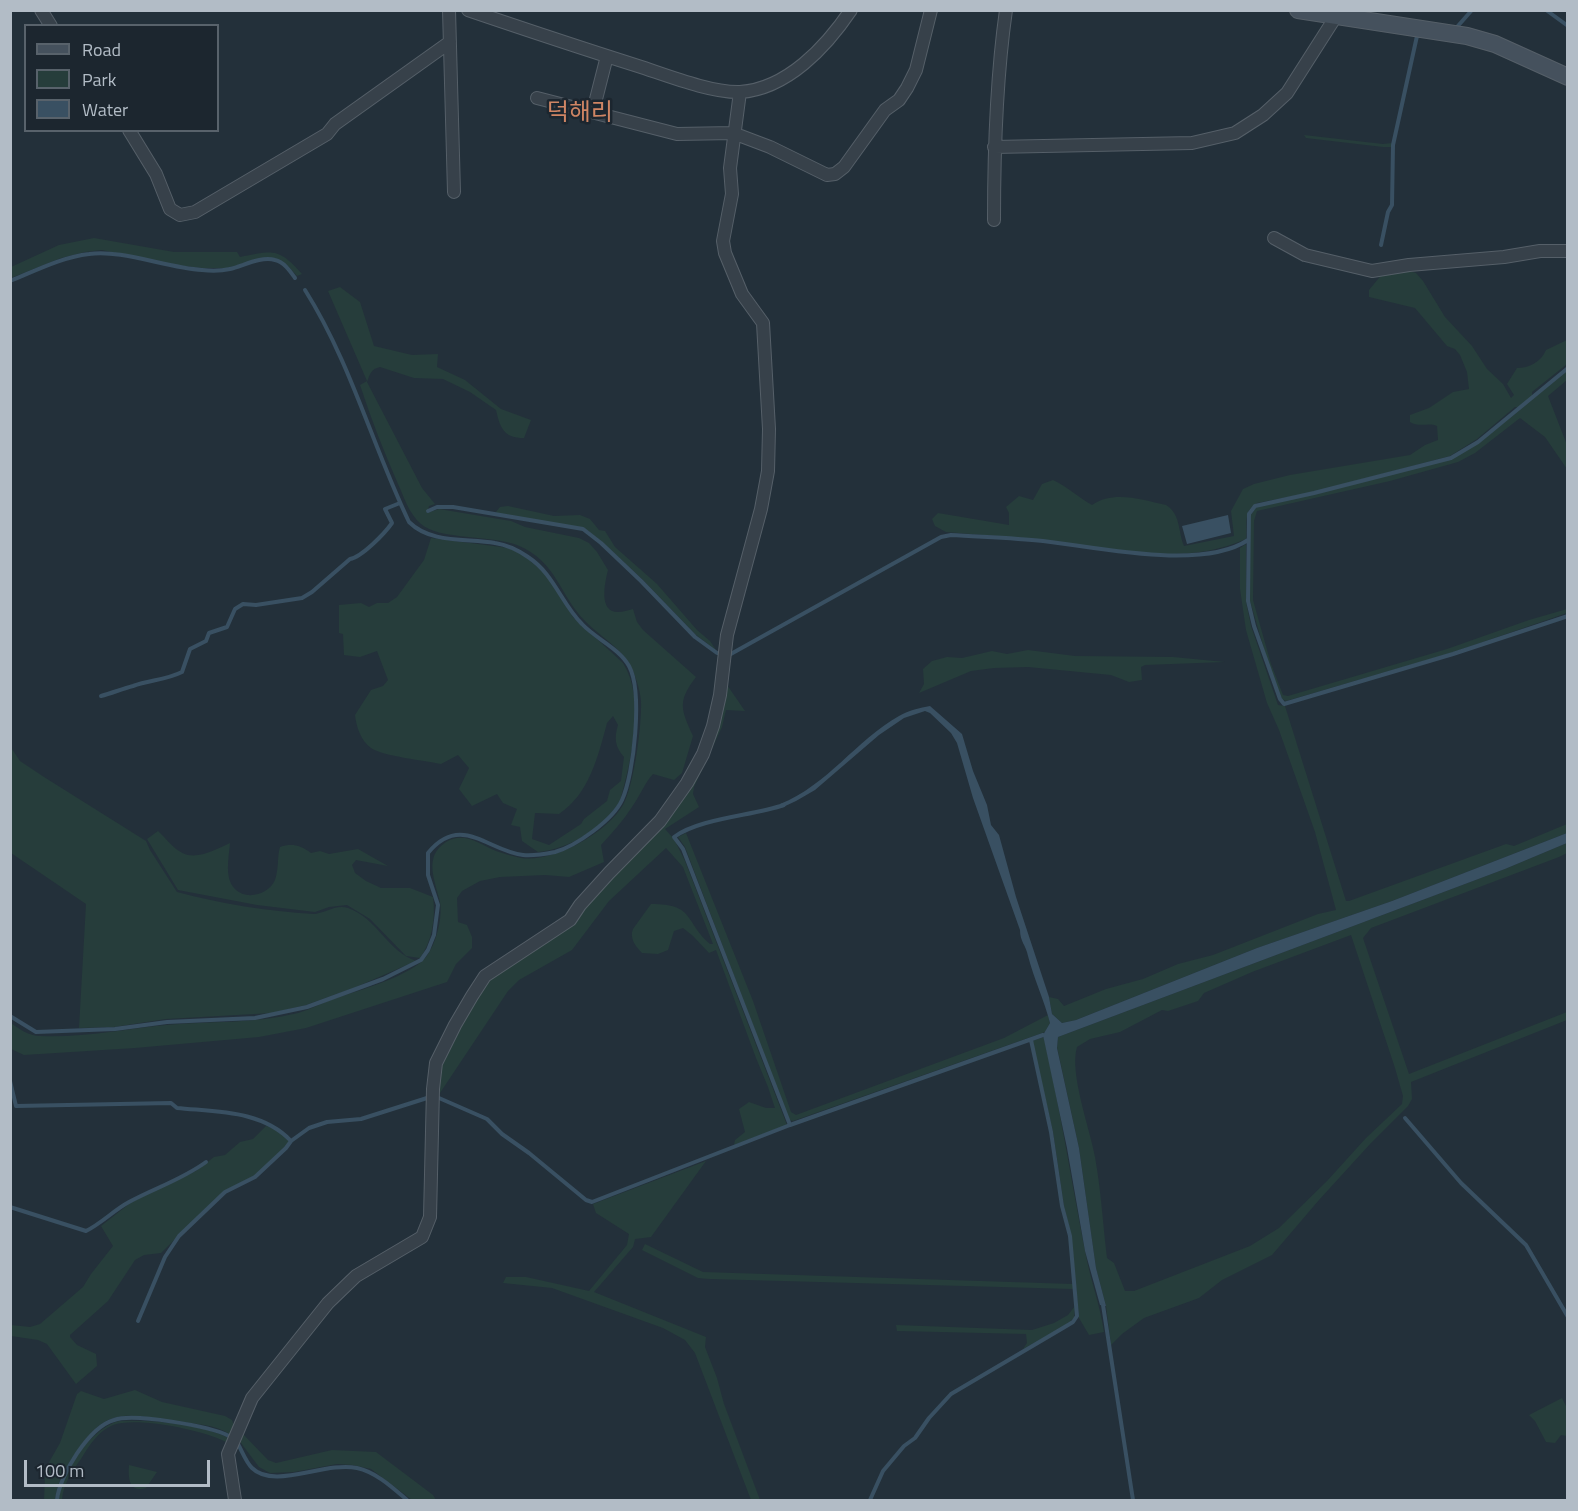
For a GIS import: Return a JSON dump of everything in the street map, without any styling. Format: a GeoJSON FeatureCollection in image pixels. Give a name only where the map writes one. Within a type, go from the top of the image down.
{"type":"FeatureCollection","features":[{"type":"Feature","properties":{"kind":"street"},"geometry":{"type":"LineString","coordinates":[[41,10],[50,24]]}},
{"type":"Feature","properties":{"kind":"street"},"geometry":{"type":"LineString","coordinates":[[449,10],[454,192]]}},
{"type":"Feature","properties":{"kind":"street"},"geometry":{"type":"LineString","coordinates":[[468,10],[712,89],[740,92],[771,83],[797,70],[836,33],[851,10]]}},
{"type":"Feature","properties":{"kind":"street"},"geometry":{"type":"LineString","coordinates":[[537,98],[677,134],[733,133],[770,147],[827,175],[835,174],[855,155],[885,110],[899,100],[907,88],[916,70],[931,10]]}},
{"type":"Feature","properties":{"kind":"street"},"geometry":{"type":"LineString","coordinates":[[994,220],[994,147],[1006,10]]}},
{"type":"Feature","properties":{"kind":"street"},"geometry":{"type":"LineString","coordinates":[[1298,10],[1338,13],[1467,36],[1495,44],[1568,77]]}},
{"type":"Feature","properties":{"kind":"street"},"geometry":{"type":"LineString","coordinates":[[994,147],[1192,143],[1235,133],[1263,115],[1287,93],[1338,13]]}},
{"type":"Feature","properties":{"kind":"street"},"geometry":{"type":"LineString","coordinates":[[130,132],[156,174],[170,209],[180,215],[195,212],[327,134],[335,124],[450,42]]}},
{"type":"Feature","properties":{"kind":"street"},"geometry":{"type":"LineString","coordinates":[[593,111],[607,56]]}},
{"type":"Feature","properties":{"kind":"street"},"geometry":{"type":"LineString","coordinates":[[235,1500],[228,1454],[252,1398],[328,1303],[356,1276],[422,1237],[430,1217],[432,1089],[436,1063],[472,996],[485,976],[570,920],[580,905],[609,873],[660,821],[687,783],[703,754],[713,726],[720,695],[727,634],[761,509],[768,471],[763,322],[742,294],[725,253],[723,241],[732,194],[730,168],[740,92]]}},
{"type":"Feature","properties":{"kind":"street"},"geometry":{"type":"LineString","coordinates":[[1274,238],[1305,255],[1372,271],[1540,251],[1568,251]]}},
{"type":"Feature","properties":{"kind":"green space"},"geometry":{"type":"Polygon","coordinates":[[[1304,135],[1383,144],[1392,143],[1391,147],[1383,147],[1306,138],[1304,135]]]}},
{"type":"Feature","properties":{"kind":"green space"},"geometry":{"type":"Polygon","coordinates":[[[94,238],[174,252],[237,252],[240,257],[274,253],[287,259],[302,274],[297,276],[287,265],[275,258],[263,258],[227,268],[202,268],[158,263],[102,250],[61,258],[11,278],[11,267],[59,245],[94,238]]]}},
{"type":"Feature","properties":{"kind":"green space"},"geometry":{"type":"Polygon","coordinates":[[[1409,271],[1416,273],[1423,281],[1445,317],[1472,346],[1487,369],[1503,384],[1511,398],[1514,395],[1507,384],[1517,368],[1534,364],[1546,350],[1567,340],[1567,364],[1532,392],[1532,396],[1535,397],[1567,371],[1567,380],[1548,396],[1567,445],[1567,469],[1545,437],[1520,418],[1475,453],[1458,462],[1390,481],[1257,511],[1254,521],[1253,600],[1271,664],[1283,695],[1288,696],[1447,649],[1567,609],[1567,613],[1451,653],[1286,701],[1282,699],[1269,666],[1250,601],[1250,521],[1256,507],[1450,459],[1480,442],[1520,410],[1518,407],[1515,407],[1477,439],[1450,456],[1314,492],[1257,503],[1247,515],[1246,539],[1222,548],[1171,554],[1145,553],[1030,539],[946,532],[935,526],[932,519],[938,513],[1009,525],[1009,513],[1006,507],[1019,496],[1033,500],[1042,484],[1053,480],[1092,505],[1101,500],[1119,497],[1166,505],[1177,518],[1184,546],[1234,536],[1231,511],[1243,489],[1254,484],[1290,475],[1410,455],[1438,440],[1437,426],[1414,424],[1410,422],[1410,415],[1429,408],[1453,392],[1469,389],[1467,372],[1460,355],[1455,349],[1447,346],[1415,308],[1369,297],[1369,290],[1383,273],[1409,271]]]}},
{"type":"Feature","properties":{"kind":"green space"},"geometry":{"type":"Polygon","coordinates":[[[340,287],[360,302],[374,346],[412,355],[438,354],[437,367],[465,380],[501,409],[531,420],[524,438],[517,438],[504,431],[496,410],[470,392],[443,379],[414,378],[380,367],[370,374],[367,382],[422,488],[435,504],[429,506],[427,513],[439,509],[511,521],[525,527],[579,538],[589,543],[597,552],[608,570],[604,596],[608,607],[618,612],[633,609],[637,622],[643,630],[696,677],[686,693],[683,706],[693,736],[682,773],[674,780],[653,774],[625,817],[601,845],[604,862],[569,877],[545,875],[500,877],[480,881],[462,891],[457,898],[458,922],[467,925],[472,937],[472,948],[456,964],[447,982],[306,1028],[259,1037],[24,1055],[11,1049],[11,1023],[32,1035],[56,1036],[166,1025],[265,1019],[298,1013],[387,980],[420,963],[434,943],[441,909],[432,869],[435,855],[446,842],[465,838],[496,851],[521,858],[548,856],[578,844],[605,826],[615,816],[627,796],[639,739],[641,711],[638,687],[629,663],[615,647],[586,622],[549,569],[531,552],[506,542],[440,533],[421,524],[413,515],[378,435],[360,385],[367,381],[328,291],[340,287]]]}},
{"type":"Feature","properties":{"kind":"green space"},"geometry":{"type":"Polygon","coordinates":[[[508,506],[554,516],[580,515],[590,519],[599,530],[605,531],[615,547],[657,584],[716,650],[696,635],[642,579],[584,528],[495,513],[500,507],[508,506]]]}},
{"type":"Feature","properties":{"kind":"green space"},"geometry":{"type":"Polygon","coordinates":[[[431,538],[509,548],[522,554],[549,577],[573,617],[623,663],[630,677],[635,712],[628,768],[620,801],[605,820],[585,836],[562,847],[538,852],[522,841],[520,827],[511,825],[517,809],[503,803],[497,794],[472,806],[459,789],[469,768],[458,755],[441,764],[405,758],[377,751],[367,745],[362,737],[355,715],[371,690],[383,686],[388,680],[377,651],[360,657],[344,655],[343,634],[339,633],[339,605],[361,603],[369,607],[377,603],[388,603],[397,597],[424,560],[431,538]],[[613,716],[607,723],[591,774],[569,806],[559,814],[535,813],[532,839],[549,845],[581,824],[607,801],[610,790],[621,781],[624,757],[616,742],[618,725],[613,716]]]}},
{"type":"Feature","properties":{"kind":"green space"},"geometry":{"type":"Polygon","coordinates":[[[1246,544],[1246,602],[1251,626],[1278,705],[1285,706],[1346,901],[1506,844],[1514,846],[1567,824],[1567,833],[1392,901],[1257,948],[1076,1020],[1062,1023],[1052,1014],[1049,997],[1058,999],[1064,1006],[1106,989],[1143,979],[1178,964],[1213,955],[1318,914],[1336,910],[1315,832],[1279,730],[1267,703],[1246,630],[1240,589],[1240,548],[1246,544]]]}},
{"type":"Feature","properties":{"kind":"green space"},"geometry":{"type":"Polygon","coordinates":[[[1028,650],[1075,656],[1173,657],[1225,662],[1145,665],[1141,667],[1142,680],[1129,682],[1111,675],[1028,667],[994,668],[971,671],[919,693],[924,684],[923,669],[932,661],[947,657],[962,658],[992,651],[1007,654],[1028,650]]]}},
{"type":"Feature","properties":{"kind":"green space"},"geometry":{"type":"Polygon","coordinates":[[[725,682],[745,711],[726,710],[722,727],[694,787],[693,794],[699,807],[665,829],[674,839],[685,861],[787,1125],[734,1145],[735,1140],[745,1132],[739,1109],[749,1102],[766,1108],[775,1108],[716,950],[709,953],[683,928],[674,931],[668,950],[658,954],[642,953],[634,942],[633,929],[651,904],[675,907],[682,911],[702,936],[713,944],[683,867],[666,848],[609,901],[572,950],[519,980],[508,991],[438,1096],[438,1064],[486,980],[560,933],[688,785],[725,682]]]}},
{"type":"Feature","properties":{"kind":"green space"},"geometry":{"type":"Polygon","coordinates":[[[12,749],[20,761],[146,841],[177,892],[262,909],[296,913],[313,914],[339,907],[348,908],[367,919],[397,950],[416,961],[356,987],[306,1005],[272,1013],[166,1019],[114,1027],[79,1028],[86,904],[11,853],[12,749]]]}},
{"type":"Feature","properties":{"kind":"green space"},"geometry":{"type":"Polygon","coordinates":[[[158,831],[176,849],[191,855],[204,854],[230,843],[229,879],[235,889],[245,895],[263,892],[272,885],[276,876],[280,847],[296,846],[311,853],[320,851],[329,854],[358,849],[388,866],[356,860],[352,865],[355,873],[366,881],[381,888],[410,888],[433,897],[434,913],[428,945],[420,958],[406,956],[370,919],[347,905],[329,907],[315,912],[257,905],[178,890],[147,839],[158,831]]]}},
{"type":"Feature","properties":{"kind":"green space"},"geometry":{"type":"Polygon","coordinates":[[[686,833],[753,1001],[791,1112],[796,1115],[1004,1038],[1048,1015],[1050,1023],[1045,1032],[793,1121],[789,1120],[685,847],[678,837],[686,833]]]}},
{"type":"Feature","properties":{"kind":"green space"},"geometry":{"type":"Polygon","coordinates":[[[1567,843],[1567,853],[1559,857],[1371,928],[1363,938],[1409,1074],[1567,1012],[1567,1020],[1411,1082],[1412,1099],[1408,1106],[1371,1143],[1272,1255],[1222,1280],[1199,1298],[1144,1318],[1111,1345],[1106,1306],[1096,1268],[1079,1148],[1057,1047],[1058,1037],[1505,869],[1567,843]],[[1351,935],[1252,972],[1204,993],[1198,1001],[1168,1011],[1162,1010],[1120,1032],[1090,1039],[1077,1047],[1075,1058],[1078,1086],[1095,1157],[1107,1258],[1114,1263],[1125,1291],[1134,1291],[1250,1246],[1279,1228],[1402,1104],[1403,1096],[1351,935]]]}},
{"type":"Feature","properties":{"kind":"green space"},"geometry":{"type":"Polygon","coordinates":[[[1044,1037],[1087,1261],[1104,1332],[1089,1335],[1079,1318],[1071,1235],[1064,1206],[1053,1132],[1032,1041],[1044,1037]]]}},
{"type":"Feature","properties":{"kind":"green space"},"geometry":{"type":"Polygon","coordinates":[[[266,1126],[279,1130],[289,1141],[286,1146],[254,1176],[224,1191],[161,1253],[144,1255],[135,1260],[108,1301],[70,1335],[77,1345],[96,1354],[97,1366],[76,1384],[47,1344],[38,1340],[11,1336],[11,1325],[30,1327],[40,1324],[83,1287],[113,1246],[101,1226],[144,1195],[196,1171],[214,1157],[225,1155],[240,1142],[253,1139],[266,1126]]]}},
{"type":"Feature","properties":{"kind":"green space"},"geometry":{"type":"Polygon","coordinates":[[[706,1161],[651,1237],[635,1239],[633,1247],[594,1292],[706,1337],[705,1347],[760,1500],[751,1500],[695,1353],[685,1340],[663,1328],[552,1288],[503,1283],[506,1277],[526,1277],[589,1291],[627,1245],[629,1234],[596,1213],[593,1204],[706,1161]]]}},
{"type":"Feature","properties":{"kind":"green space"},"geometry":{"type":"Polygon","coordinates":[[[645,1244],[703,1272],[1073,1284],[1073,1289],[698,1278],[642,1250],[645,1244]]]}},
{"type":"Feature","properties":{"kind":"green space"},"geometry":{"type":"Polygon","coordinates":[[[1075,1306],[1074,1318],[1063,1327],[1023,1349],[1027,1343],[1026,1334],[897,1331],[896,1325],[1032,1330],[1054,1323],[1068,1315],[1075,1306]]]}},
{"type":"Feature","properties":{"kind":"green space"},"geometry":{"type":"Polygon","coordinates":[[[135,1390],[162,1402],[225,1416],[232,1420],[236,1431],[233,1437],[222,1430],[201,1424],[132,1416],[108,1420],[87,1438],[75,1454],[62,1476],[55,1500],[44,1500],[45,1474],[48,1464],[60,1443],[77,1394],[81,1391],[104,1399],[135,1390]]]}},
{"type":"Feature","properties":{"kind":"green space"},"geometry":{"type":"Polygon","coordinates":[[[1562,1398],[1567,1408],[1567,1436],[1561,1435],[1555,1443],[1546,1442],[1535,1421],[1529,1415],[1562,1398]]]}},
{"type":"Feature","properties":{"kind":"green space"},"geometry":{"type":"Polygon","coordinates":[[[119,1421],[175,1424],[203,1429],[229,1438],[226,1442],[187,1429],[153,1423],[113,1425],[98,1435],[91,1444],[68,1478],[62,1500],[59,1500],[65,1477],[79,1453],[99,1432],[119,1421]]]}},
{"type":"Feature","properties":{"kind":"green space"},"geometry":{"type":"Polygon","coordinates":[[[242,1433],[268,1460],[276,1463],[332,1450],[376,1452],[433,1495],[436,1500],[412,1500],[371,1469],[353,1465],[337,1464],[294,1472],[270,1473],[259,1467],[238,1439],[242,1433]]]}},
{"type":"Feature","properties":{"kind":"green space"},"geometry":{"type":"Polygon","coordinates":[[[129,1465],[157,1472],[146,1488],[136,1488],[129,1479],[129,1465]]]}},
{"type":"Feature","properties":{"kind":"water"},"geometry":{"type":"Polygon","coordinates":[[[1228,515],[1231,533],[1187,544],[1182,526],[1228,515]]]}},
{"type":"Feature","properties":{"kind":"water"},"geometry":{"type":"Polygon","coordinates":[[[930,706],[962,734],[973,771],[987,805],[991,825],[999,835],[1016,897],[1049,997],[1052,1014],[1062,1023],[1076,1020],[1257,948],[1392,901],[1567,833],[1567,843],[1505,869],[1058,1037],[1057,1048],[1079,1148],[1096,1268],[1106,1306],[1100,1305],[1085,1251],[1067,1148],[1043,1035],[1050,1023],[973,798],[957,743],[951,733],[925,711],[904,718],[879,735],[815,790],[781,808],[780,804],[813,786],[884,726],[907,712],[930,706]]]}},
{"type":"Feature","properties":{"kind":"waterway"},"geometry":{"type":"LineString","coordinates":[[1457,27],[1472,10]]}},
{"type":"Feature","properties":{"kind":"waterway"},"geometry":{"type":"LineString","coordinates":[[1546,10],[1568,26]]}},
{"type":"Feature","properties":{"kind":"waterway"},"geometry":{"type":"LineString","coordinates":[[1381,245],[1388,212],[1392,205],[1393,145],[1417,36],[1419,36]]}},
{"type":"Feature","properties":{"kind":"waterway"},"geometry":{"type":"LineString","coordinates":[[10,281],[69,258],[102,253],[209,271],[227,270],[258,260],[270,259],[287,267],[295,278]]}},
{"type":"Feature","properties":{"kind":"waterway"},"geometry":{"type":"LineString","coordinates":[[10,1016],[36,1032],[115,1029],[167,1022],[255,1018],[307,1007],[383,979],[421,960],[434,935],[438,905],[428,875],[428,853],[440,841],[452,836],[463,835],[475,837],[523,855],[555,852],[593,831],[611,816],[622,800],[630,772],[635,733],[636,694],[629,666],[619,654],[582,624],[551,580],[537,564],[524,554],[500,544],[438,537],[418,529],[409,522],[348,375],[305,290]]}},
{"type":"Feature","properties":{"kind":"waterway"},"geometry":{"type":"LineString","coordinates":[[1568,368],[1478,442],[1451,458],[1255,506],[1249,514],[1248,601],[1254,626],[1280,699],[1284,704],[1453,654],[1568,616]]}},
{"type":"Feature","properties":{"kind":"waterway"},"geometry":{"type":"LineString","coordinates":[[101,696],[182,672],[190,649],[206,641],[209,633],[227,627],[235,609],[243,604],[256,605],[302,598],[312,592],[350,559],[361,554],[379,538],[392,523],[385,509],[400,503]]}},
{"type":"Feature","properties":{"kind":"waterway"},"geometry":{"type":"LineString","coordinates":[[428,511],[437,507],[453,507],[583,529],[641,581],[695,637],[717,653]]}},
{"type":"Feature","properties":{"kind":"waterway"},"geometry":{"type":"LineString","coordinates":[[729,655],[941,537],[951,535],[1032,540],[1177,556],[1228,549],[1248,540]]}},
{"type":"Feature","properties":{"kind":"waterway"},"geometry":{"type":"LineString","coordinates":[[784,805],[712,821],[674,837],[683,849],[790,1125]]}},
{"type":"Feature","properties":{"kind":"waterway"},"geometry":{"type":"LineString","coordinates":[[138,1321],[165,1257],[179,1236],[225,1192],[255,1177],[291,1141],[309,1128],[327,1122],[361,1119],[427,1098],[439,1098],[487,1119],[502,1134],[586,1200],[592,1202],[790,1125],[1043,1035]]}},
{"type":"Feature","properties":{"kind":"waterway"},"geometry":{"type":"LineString","coordinates":[[870,1500],[883,1471],[904,1446],[915,1438],[929,1418],[951,1394],[1073,1322],[1077,1316],[1070,1236],[1062,1206],[1051,1132],[1031,1040]]}},
{"type":"Feature","properties":{"kind":"waterway"},"geometry":{"type":"LineString","coordinates":[[10,1081],[16,1106],[171,1103],[177,1108],[223,1112],[252,1118],[266,1123],[291,1141]]}},
{"type":"Feature","properties":{"kind":"waterway"},"geometry":{"type":"LineString","coordinates":[[1405,1118],[1461,1183],[1526,1245],[1568,1317]]}},
{"type":"Feature","properties":{"kind":"waterway"},"geometry":{"type":"LineString","coordinates":[[10,1207],[86,1231],[129,1202],[206,1162]]}},
{"type":"Feature","properties":{"kind":"waterway"},"geometry":{"type":"LineString","coordinates":[[1103,1305],[1133,1500]]}},
{"type":"Feature","properties":{"kind":"waterway"},"geometry":{"type":"LineString","coordinates":[[57,1500],[63,1478],[77,1454],[95,1432],[104,1424],[114,1420],[154,1419],[206,1428],[229,1436]]}},
{"type":"Feature","properties":{"kind":"waterway"},"geometry":{"type":"LineString","coordinates":[[238,1444],[250,1466],[262,1474],[286,1476],[330,1468],[357,1468],[377,1477],[407,1500]]}},
{"type":"Feature","properties":{"kind":"district","name":"덕해리"},"geometry":{"type":"Point","coordinates":[580,114]}}]}
